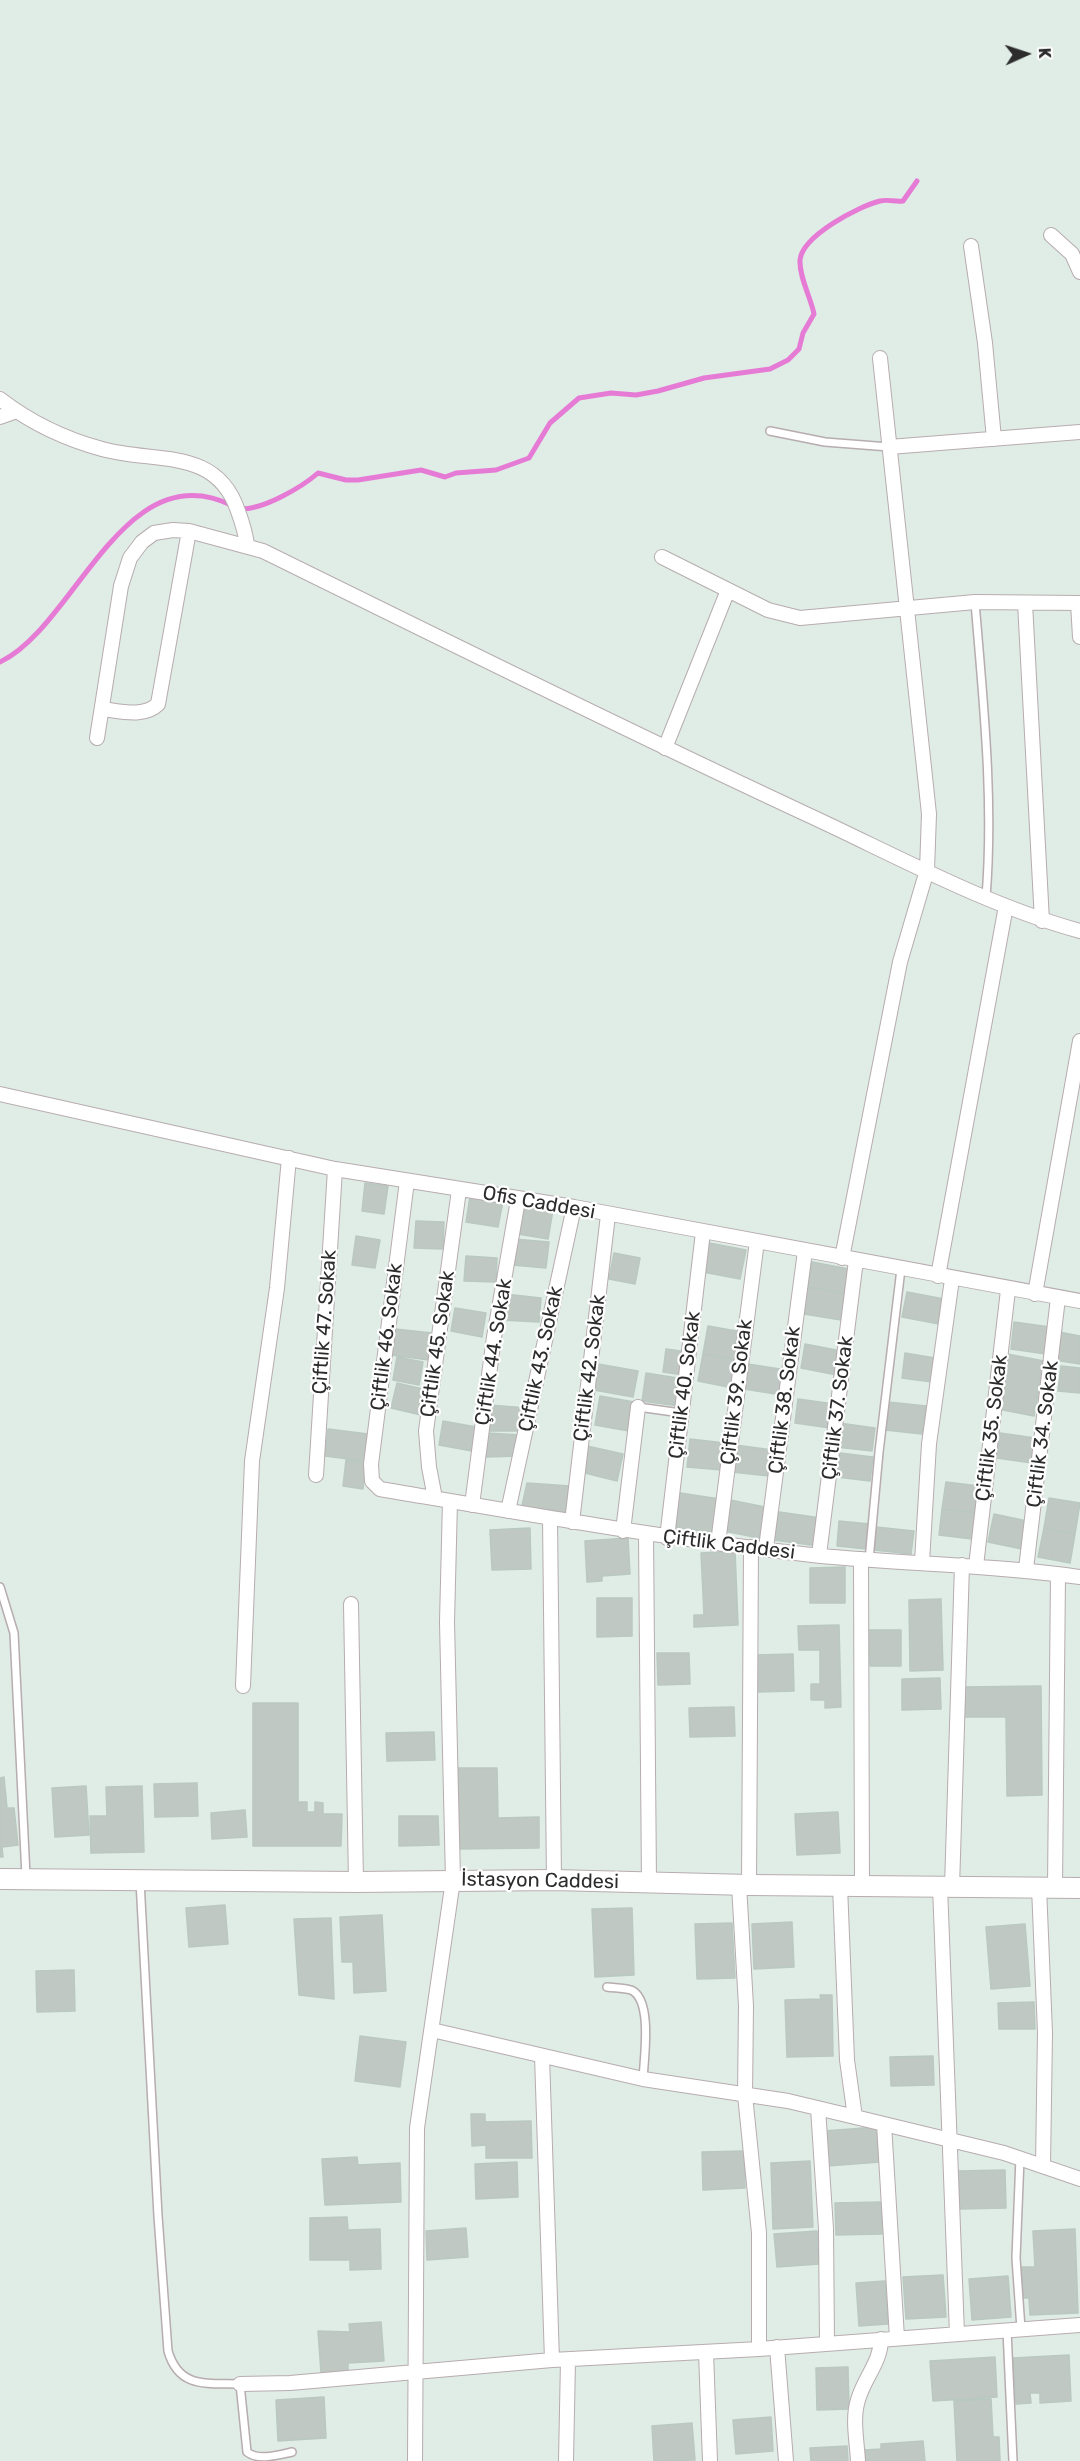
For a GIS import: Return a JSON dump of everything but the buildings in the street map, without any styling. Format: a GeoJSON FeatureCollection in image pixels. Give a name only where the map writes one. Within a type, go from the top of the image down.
{"type":"FeatureCollection","features":[{"type":"Feature","properties":{"kind":"main road","name":"İstasyon Caddesi"},"geometry":{"type":"LineString","coordinates":[[0,1879],[356,1882],[554,1880],[744,1885],[1080,1888]]}},
{"type":"Feature","properties":{"kind":"street"},"geometry":{"type":"LineString","coordinates":[[1051,235],[1072,254],[1080,272]]}},
{"type":"Feature","properties":{"kind":"street"},"geometry":{"type":"LineString","coordinates":[[971,246],[985,343],[994,438]]}},
{"type":"Feature","properties":{"kind":"street","name":"Çiftlik 37. Sokak"},"geometry":{"type":"LineString","coordinates":[[819,1555],[849,1259],[900,962],[927,870],[929,814],[880,358]]}},
{"type":"Feature","properties":{"kind":"street"},"geometry":{"type":"LineString","coordinates":[[0,399],[51,430],[95,447],[132,455],[181,461],[205,468],[224,482],[235,502],[247,546]]}},
{"type":"Feature","properties":{"kind":"street"},"geometry":{"type":"LineString","coordinates":[[0,417],[17,411]]}},
{"type":"Feature","properties":{"kind":"street"},"geometry":{"type":"LineString","coordinates":[[889,447],[1080,432]]}},
{"type":"Feature","properties":{"kind":"street"},"geometry":{"type":"LineString","coordinates":[[102,709],[147,712],[158,704],[189,531]]}},
{"type":"Feature","properties":{"kind":"street"},"geometry":{"type":"LineString","coordinates":[[98,738],[122,586],[130,558],[142,542],[154,532],[189,531],[263,551],[665,748],[927,870],[1042,921],[1080,931]]}},
{"type":"Feature","properties":{"kind":"street"},"geometry":{"type":"LineString","coordinates":[[662,557],[768,610],[800,618],[975,602],[1079,603],[1080,637]]}},
{"type":"Feature","properties":{"kind":"street"},"geometry":{"type":"LineString","coordinates":[[665,748],[728,590]]}},
{"type":"Feature","properties":{"kind":"street"},"geometry":{"type":"LineString","coordinates":[[1025,603],[1042,921]]}},
{"type":"Feature","properties":{"kind":"street"},"geometry":{"type":"LineString","coordinates":[[922,1562],[929,1444],[945,1278],[1006,906]]}},
{"type":"Feature","properties":{"kind":"street"},"geometry":{"type":"LineString","coordinates":[[1035,1294],[1080,1041]]}},
{"type":"Feature","properties":{"kind":"street","name":"Ofis Caddesi"},"geometry":{"type":"LineString","coordinates":[[0,1094],[335,1169],[518,1200],[574,1207],[1008,1290],[1080,1301]]}},
{"type":"Feature","properties":{"kind":"street"},"geometry":{"type":"LineString","coordinates":[[243,1686],[252,1461],[277,1288],[289,1158]]}},
{"type":"Feature","properties":{"kind":"street","name":"Çiftlik 47. Sokak"},"geometry":{"type":"LineString","coordinates":[[316,1475],[335,1169]]}},
{"type":"Feature","properties":{"kind":"street","name":"Çiftlik 46. Sokak"},"geometry":{"type":"LineString","coordinates":[[380,1489],[372,1481],[371,1464],[407,1181]]}},
{"type":"Feature","properties":{"kind":"street","name":"Çiftlik 45. Sokak"},"geometry":{"type":"LineString","coordinates":[[435,1498],[426,1431],[459,1190]]}},
{"type":"Feature","properties":{"kind":"street","name":"Çiftlik 44. Sokak"},"geometry":{"type":"LineString","coordinates":[[472,1505],[494,1337],[518,1200]]}},
{"type":"Feature","properties":{"kind":"street","name":"Çiftlik 43. Sokak"},"geometry":{"type":"LineString","coordinates":[[508,1511],[574,1207]]}},
{"type":"Feature","properties":{"kind":"street","name":"Çiftlik 42. Sokak"},"geometry":{"type":"LineString","coordinates":[[572,1522],[608,1215]]}},
{"type":"Feature","properties":{"kind":"street","name":"Çiftlik 40. Sokak"},"geometry":{"type":"LineString","coordinates":[[667,1538],[703,1232]]}},
{"type":"Feature","properties":{"kind":"street","name":"Çiftlik 39. Sokak"},"geometry":{"type":"LineString","coordinates":[[718,1543],[757,1241]]}},
{"type":"Feature","properties":{"kind":"street","name":"Çiftlik 38. Sokak"},"geometry":{"type":"LineString","coordinates":[[766,1548],[805,1251]]}},
{"type":"Feature","properties":{"kind":"street","name":"Çiftlik 35. Sokak"},"geometry":{"type":"LineString","coordinates":[[957,2334],[948,2140],[946,1886],[969,1565],[1008,1290]]}},
{"type":"Feature","properties":{"kind":"street","name":"Çiftlik 34. Sokak"},"geometry":{"type":"LineString","coordinates":[[1026,1569],[1058,1298]]}},
{"type":"Feature","properties":{"kind":"street"},"geometry":{"type":"LineString","coordinates":[[623,1531],[638,1407]]}},
{"type":"Feature","properties":{"kind":"street","name":"Çiftlik Caddesi"},"geometry":{"type":"LineString","coordinates":[[380,1489],[667,1538],[865,1559],[1026,1569],[1080,1577]]}},
{"type":"Feature","properties":{"kind":"street"},"geometry":{"type":"LineString","coordinates":[[415,2461],[417,2128],[453,1880],[447,1622],[450,1501]]}},
{"type":"Feature","properties":{"kind":"street"},"geometry":{"type":"LineString","coordinates":[[549,1518],[554,1880]]}},
{"type":"Feature","properties":{"kind":"street"},"geometry":{"type":"LineString","coordinates":[[646,1535],[649,1882]]}},
{"type":"Feature","properties":{"kind":"street"},"geometry":{"type":"LineString","coordinates":[[751,1547],[744,1885],[745,2095],[759,2233],[759,2349]]}},
{"type":"Feature","properties":{"kind":"street"},"geometry":{"type":"LineString","coordinates":[[861,1886],[865,1559]]}},
{"type":"Feature","properties":{"kind":"street"},"geometry":{"type":"LineString","coordinates":[[1043,2166],[1047,1887],[1058,1574]]}},
{"type":"Feature","properties":{"kind":"street"},"geometry":{"type":"LineString","coordinates":[[351,1604],[356,1882]]}},
{"type":"Feature","properties":{"kind":"street"},"geometry":{"type":"LineString","coordinates":[[840,1886],[847,2060],[855,2117]]}},
{"type":"Feature","properties":{"kind":"street"},"geometry":{"type":"LineString","coordinates":[[432,2030],[643,2079],[818,2108],[1020,2158],[1080,2179]]}},
{"type":"Feature","properties":{"kind":"street"},"geometry":{"type":"LineString","coordinates":[[542,2056],[552,2360]]}},
{"type":"Feature","properties":{"kind":"street"},"geometry":{"type":"LineString","coordinates":[[818,2108],[826,2229],[827,2343]]}},
{"type":"Feature","properties":{"kind":"street"},"geometry":{"type":"LineString","coordinates":[[885,2124],[897,2338]]}},
{"type":"Feature","properties":{"kind":"street"},"geometry":{"type":"LineString","coordinates":[[240,2384],[290,2383],[552,2360],[759,2349],[1080,2325]]}},
{"type":"Feature","properties":{"kind":"street"},"geometry":{"type":"LineString","coordinates":[[858,2461],[856,2408],[860,2393],[881,2351],[881,2339]]}},
{"type":"Feature","properties":{"kind":"street"},"geometry":{"type":"LineString","coordinates":[[777,2347],[786,2461]]}},
{"type":"Feature","properties":{"kind":"street"},"geometry":{"type":"LineString","coordinates":[[706,2352],[710,2461]]}},
{"type":"Feature","properties":{"kind":"street"},"geometry":{"type":"LineString","coordinates":[[566,2461],[568,2360]]}},
{"type":"Feature","properties":{"kind":"lane"},"geometry":{"type":"LineString","coordinates":[[770,431],[825,442],[889,447]]}},
{"type":"Feature","properties":{"kind":"lane"},"geometry":{"type":"LineString","coordinates":[[975,602],[987,755],[990,855],[986,897]]}},
{"type":"Feature","properties":{"kind":"lane"},"geometry":{"type":"LineString","coordinates":[[865,1559],[901,1269]]}},
{"type":"Feature","properties":{"kind":"lane"},"geometry":{"type":"LineString","coordinates":[[638,1407],[681,1413]]}},
{"type":"Feature","properties":{"kind":"lane"},"geometry":{"type":"LineString","coordinates":[[0,1587],[14,1633],[26,1879]]}},
{"type":"Feature","properties":{"kind":"lane"},"geometry":{"type":"LineString","coordinates":[[140,1880],[158,2216],[168,2351],[176,2367],[196,2383],[240,2384],[247,2452],[259,2458],[292,2452]]}},
{"type":"Feature","properties":{"kind":"lane"},"geometry":{"type":"LineString","coordinates":[[607,1987],[630,1990],[643,2003],[645,2014],[643,2079]]}},
{"type":"Feature","properties":{"kind":"lane"},"geometry":{"type":"LineString","coordinates":[[1020,2158],[1016,2258],[1021,2329]]}},
{"type":"Feature","properties":{"kind":"lane"},"geometry":{"type":"LineString","coordinates":[[1007,2330],[1013,2461]]}},
{"type":"Feature","properties":{"kind":"waterway"},"geometry":{"type":"LineString","coordinates":[[240,509],[259,506],[281,497],[318,473],[346,480],[358,480],[421,470],[445,477],[456,473],[496,470],[529,458],[550,423],[579,398],[611,393],[636,395],[704,378],[770,369],[788,360],[799,349],[803,333],[814,314],[800,267],[803,251],[810,241],[833,223],[859,209],[880,201],[903,201],[917,181]]}},
{"type":"Feature","properties":{"kind":"waterway"},"geometry":{"type":"LineString","coordinates":[[0,662],[27,643],[53,615],[103,551],[130,523],[160,503],[193,495],[231,505]]}}]}
